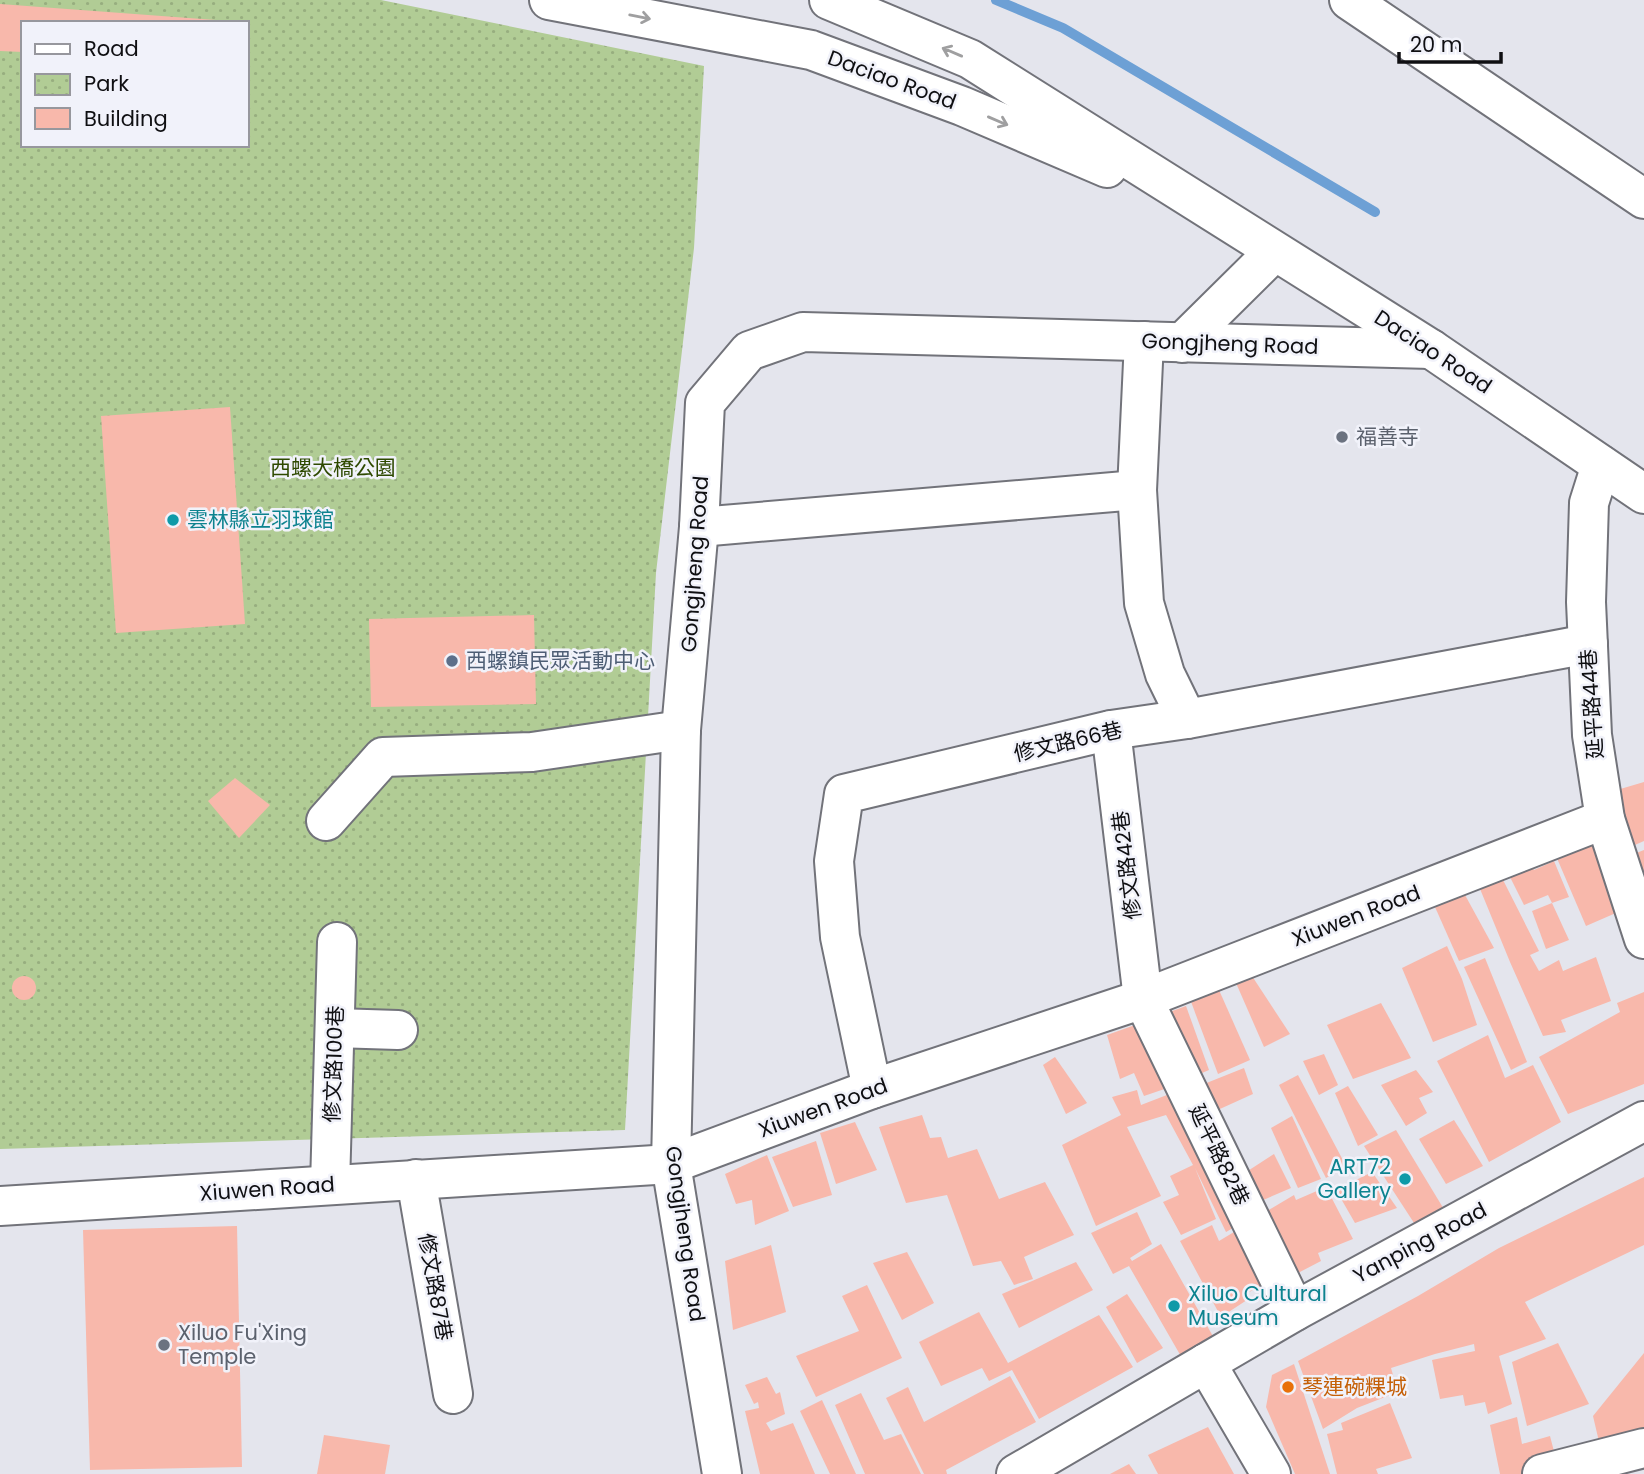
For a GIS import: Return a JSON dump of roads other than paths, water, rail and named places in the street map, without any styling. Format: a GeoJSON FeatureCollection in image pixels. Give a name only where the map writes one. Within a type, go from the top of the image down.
{"type":"FeatureCollection","features":[{"type":"Feature","properties":{"kind":"street","name":"Daciao Road"},"geometry":{"type":"LineString","coordinates":[[549,0],[811,50],[962,106],[1219,216]]}},
{"type":"Feature","properties":{"kind":"street","name":"Daciao Road"},"geometry":{"type":"LineString","coordinates":[[829,0],[971,60],[1431,349],[1644,494]]}},
{"type":"Feature","properties":{"kind":"street"},"geometry":{"type":"LineString","coordinates":[[1349,0],[1644,199]]}},
{"type":"Feature","properties":{"kind":"street"},"geometry":{"type":"LineString","coordinates":[[1182,343],[1275,252]]}},
{"type":"Feature","properties":{"kind":"street","name":"Gongjheng Road"},"geometry":{"type":"LineString","coordinates":[[722,1474],[671,1164],[681,730],[699,527],[705,402],[749,351],[803,332],[1431,349]]}},
{"type":"Feature","properties":{"kind":"street"},"geometry":{"type":"LineString","coordinates":[[1144,341],[1137,490],[1144,603],[1164,674],[1187,719]]}},
{"type":"Feature","properties":{"kind":"street","name":"延平路44巷"},"geometry":{"type":"LineString","coordinates":[[1601,465],[1589,503],[1586,603],[1592,735],[1605,819],[1644,939]]}},
{"type":"Feature","properties":{"kind":"street"},"geometry":{"type":"LineString","coordinates":[[699,527],[1137,490]]}},
{"type":"Feature","properties":{"kind":"street","name":"修文路66巷"},"geometry":{"type":"LineString","coordinates":[[872,1089],[840,937],[834,861],[844,794],[1111,730],[1187,719],[1588,644]]}},
{"type":"Feature","properties":{"kind":"street"},"geometry":{"type":"LineString","coordinates":[[326,821],[383,757],[532,752],[681,730]]}},
{"type":"Feature","properties":{"kind":"street","name":"修文路42巷"},"geometry":{"type":"LineString","coordinates":[[1111,730],[1143,999]]}},
{"type":"Feature","properties":{"kind":"street","name":"Xiuwen Road"},"geometry":{"type":"LineString","coordinates":[[0,1206],[671,1164],[872,1089],[1143,999],[1605,819]]}},
{"type":"Feature","properties":{"kind":"street","name":"修文路100巷"},"geometry":{"type":"LineString","coordinates":[[330,1185],[337,942]]}},
{"type":"Feature","properties":{"kind":"street","name":"延平路82巷"},"geometry":{"type":"LineString","coordinates":[[1143,999],[1295,1311]]}},
{"type":"Feature","properties":{"kind":"street"},"geometry":{"type":"LineString","coordinates":[[335,1028],[398,1030]]}},
{"type":"Feature","properties":{"kind":"street","name":"Yanping Road"},"geometry":{"type":"LineString","coordinates":[[1016,1474],[1295,1311],[1644,1121]]}},
{"type":"Feature","properties":{"kind":"street","name":"修文路87巷"},"geometry":{"type":"LineString","coordinates":[[416,1180],[453,1394]]}},
{"type":"Feature","properties":{"kind":"street"},"geometry":{"type":"LineString","coordinates":[[1206,1363],[1271,1474]]}},
{"type":"Feature","properties":{"kind":"street"},"geometry":{"type":"LineString","coordinates":[[1555,1472],[1644,1448]]}},
{"type":"Feature","properties":{"kind":"waterway"},"geometry":{"type":"LineString","coordinates":[[996,0],[1063,28],[1375,212]]}},
{"type":"Feature","properties":{"kind":"place","name":"福善寺"},"geometry":{"type":"Point","coordinates":[1342,437]}},
{"type":"Feature","properties":{"kind":"place","name":"雲林縣立羽球館"},"geometry":{"type":"Point","coordinates":[173,520]}},
{"type":"Feature","properties":{"kind":"place","name":"西螺鎮民眾活動中心"},"geometry":{"type":"Point","coordinates":[452,661]}},
{"type":"Feature","properties":{"kind":"place","name":"ART72 Gallery"},"geometry":{"type":"Point","coordinates":[1405,1179]}},
{"type":"Feature","properties":{"kind":"place","name":"Xiluo Cultural Museum"},"geometry":{"type":"Point","coordinates":[1174,1306]}},
{"type":"Feature","properties":{"kind":"place","name":"Xiluo Fu'Xing Temple"},"geometry":{"type":"Point","coordinates":[164,1345]}},
{"type":"Feature","properties":{"kind":"place","name":"琴連碗粿城"},"geometry":{"type":"Point","coordinates":[1288,1387]}},
{"type":"Feature","properties":{"kind":"park label","name":"西螺大橋公園"},"geometry":{"type":"Point","coordinates":[333,468]}}]}
